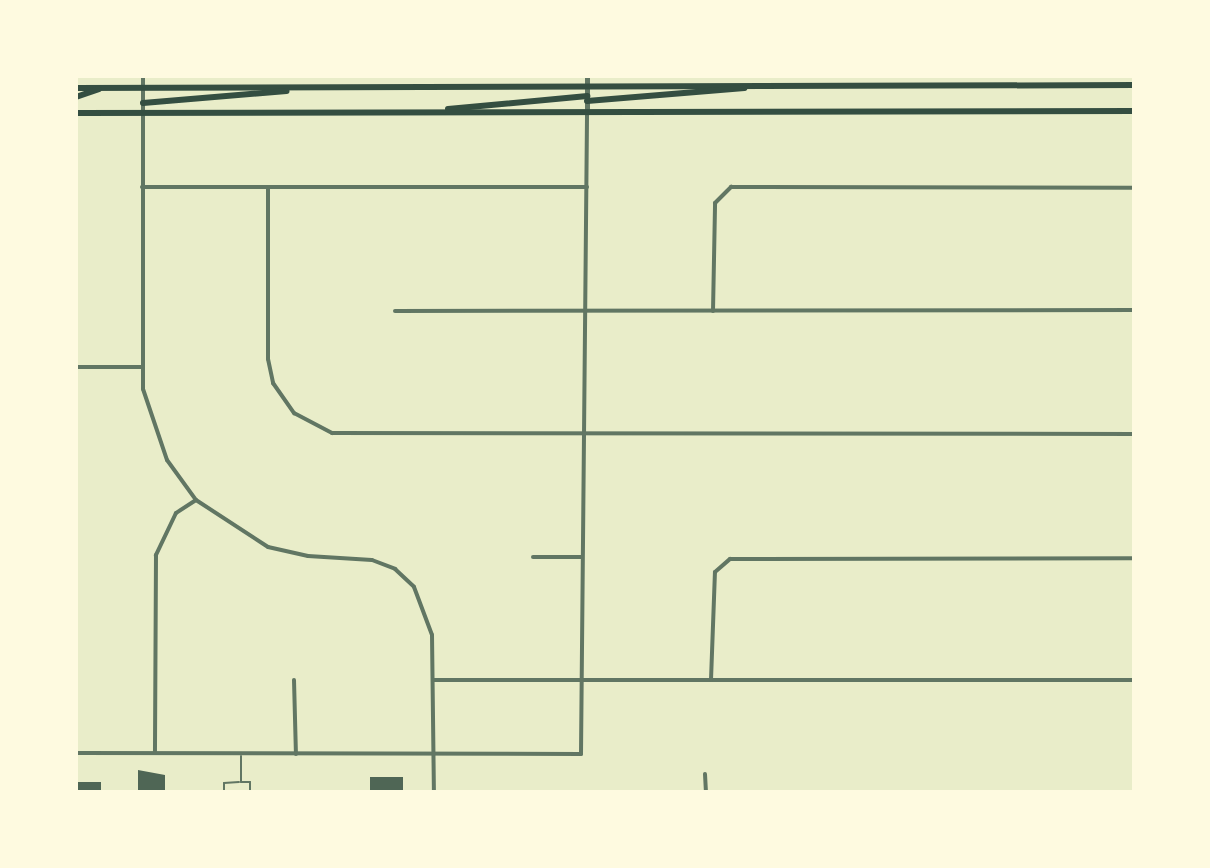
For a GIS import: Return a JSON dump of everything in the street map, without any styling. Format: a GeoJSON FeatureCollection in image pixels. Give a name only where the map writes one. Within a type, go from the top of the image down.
{"type":"FeatureCollection","features":[{"type":"Feature","properties":{"kind":"main road"},"geometry":{"type":"LineString","coordinates":[[76,88],[1134,85]]}},
{"type":"Feature","properties":{"kind":"main road"},"geometry":{"type":"LineString","coordinates":[[429,112],[587,99],[730,93],[751,86]]}},
{"type":"Feature","properties":{"kind":"main road"},"geometry":{"type":"LineString","coordinates":[[76,97],[102,88]]}},
{"type":"Feature","properties":{"kind":"main road"},"geometry":{"type":"LineString","coordinates":[[143,103],[322,88]]}},
{"type":"Feature","properties":{"kind":"main road"},"geometry":{"type":"LineString","coordinates":[[76,113],[1134,111]]}},
{"type":"Feature","properties":{"kind":"street"},"geometry":{"type":"LineString","coordinates":[[143,76],[141,367],[152,426],[167,460],[196,500],[268,547],[308,556],[372,560],[395,569],[414,587],[429,616],[434,792]]}},
{"type":"Feature","properties":{"kind":"street"},"geometry":{"type":"LineString","coordinates":[[76,753],[581,754],[587,76]]}},
{"type":"Feature","properties":{"kind":"street"},"geometry":{"type":"LineString","coordinates":[[142,187],[587,187]]}},
{"type":"Feature","properties":{"kind":"street"},"geometry":{"type":"LineString","coordinates":[[268,187],[268,359],[273,383],[294,413],[332,433],[1134,434]]}},
{"type":"Feature","properties":{"kind":"street"},"geometry":{"type":"LineString","coordinates":[[713,311],[715,203],[724,191],[1134,188]]}},
{"type":"Feature","properties":{"kind":"street"},"geometry":{"type":"LineString","coordinates":[[395,311],[1134,310]]}},
{"type":"Feature","properties":{"kind":"street"},"geometry":{"type":"LineString","coordinates":[[76,367],[141,367]]}},
{"type":"Feature","properties":{"kind":"street"},"geometry":{"type":"LineString","coordinates":[[155,753],[156,555],[176,513],[196,500]]}},
{"type":"Feature","properties":{"kind":"street"},"geometry":{"type":"LineString","coordinates":[[533,557],[583,557]]}},
{"type":"Feature","properties":{"kind":"street"},"geometry":{"type":"LineString","coordinates":[[711,681],[719,564],[730,559],[1134,558]]}},
{"type":"Feature","properties":{"kind":"street"},"geometry":{"type":"LineString","coordinates":[[294,680],[296,754]]}},
{"type":"Feature","properties":{"kind":"street"},"geometry":{"type":"LineString","coordinates":[[433,680],[1134,680]]}},
{"type":"Feature","properties":{"kind":"street"},"geometry":{"type":"LineString","coordinates":[[705,774],[706,792]]}},
{"type":"Feature","properties":{"kind":"lane"},"geometry":{"type":"LineString","coordinates":[[241,755],[241,782]]}},
{"type":"Feature","properties":{"kind":"lane"},"geometry":{"type":"LineString","coordinates":[[224,792],[224,783],[241,782],[250,782],[250,792]]}},
{"type":"Feature","properties":{"kind":"building"},"geometry":{"type":"Polygon","coordinates":[[[138,770],[165,775],[165,792],[138,792],[138,770]]]}},
{"type":"Feature","properties":{"kind":"building"},"geometry":{"type":"Polygon","coordinates":[[[370,777],[403,777],[403,792],[370,792],[370,777]]]}},
{"type":"Feature","properties":{"kind":"building"},"geometry":{"type":"Polygon","coordinates":[[[78,782],[101,782],[101,792],[78,792],[78,782]]]}}]}
